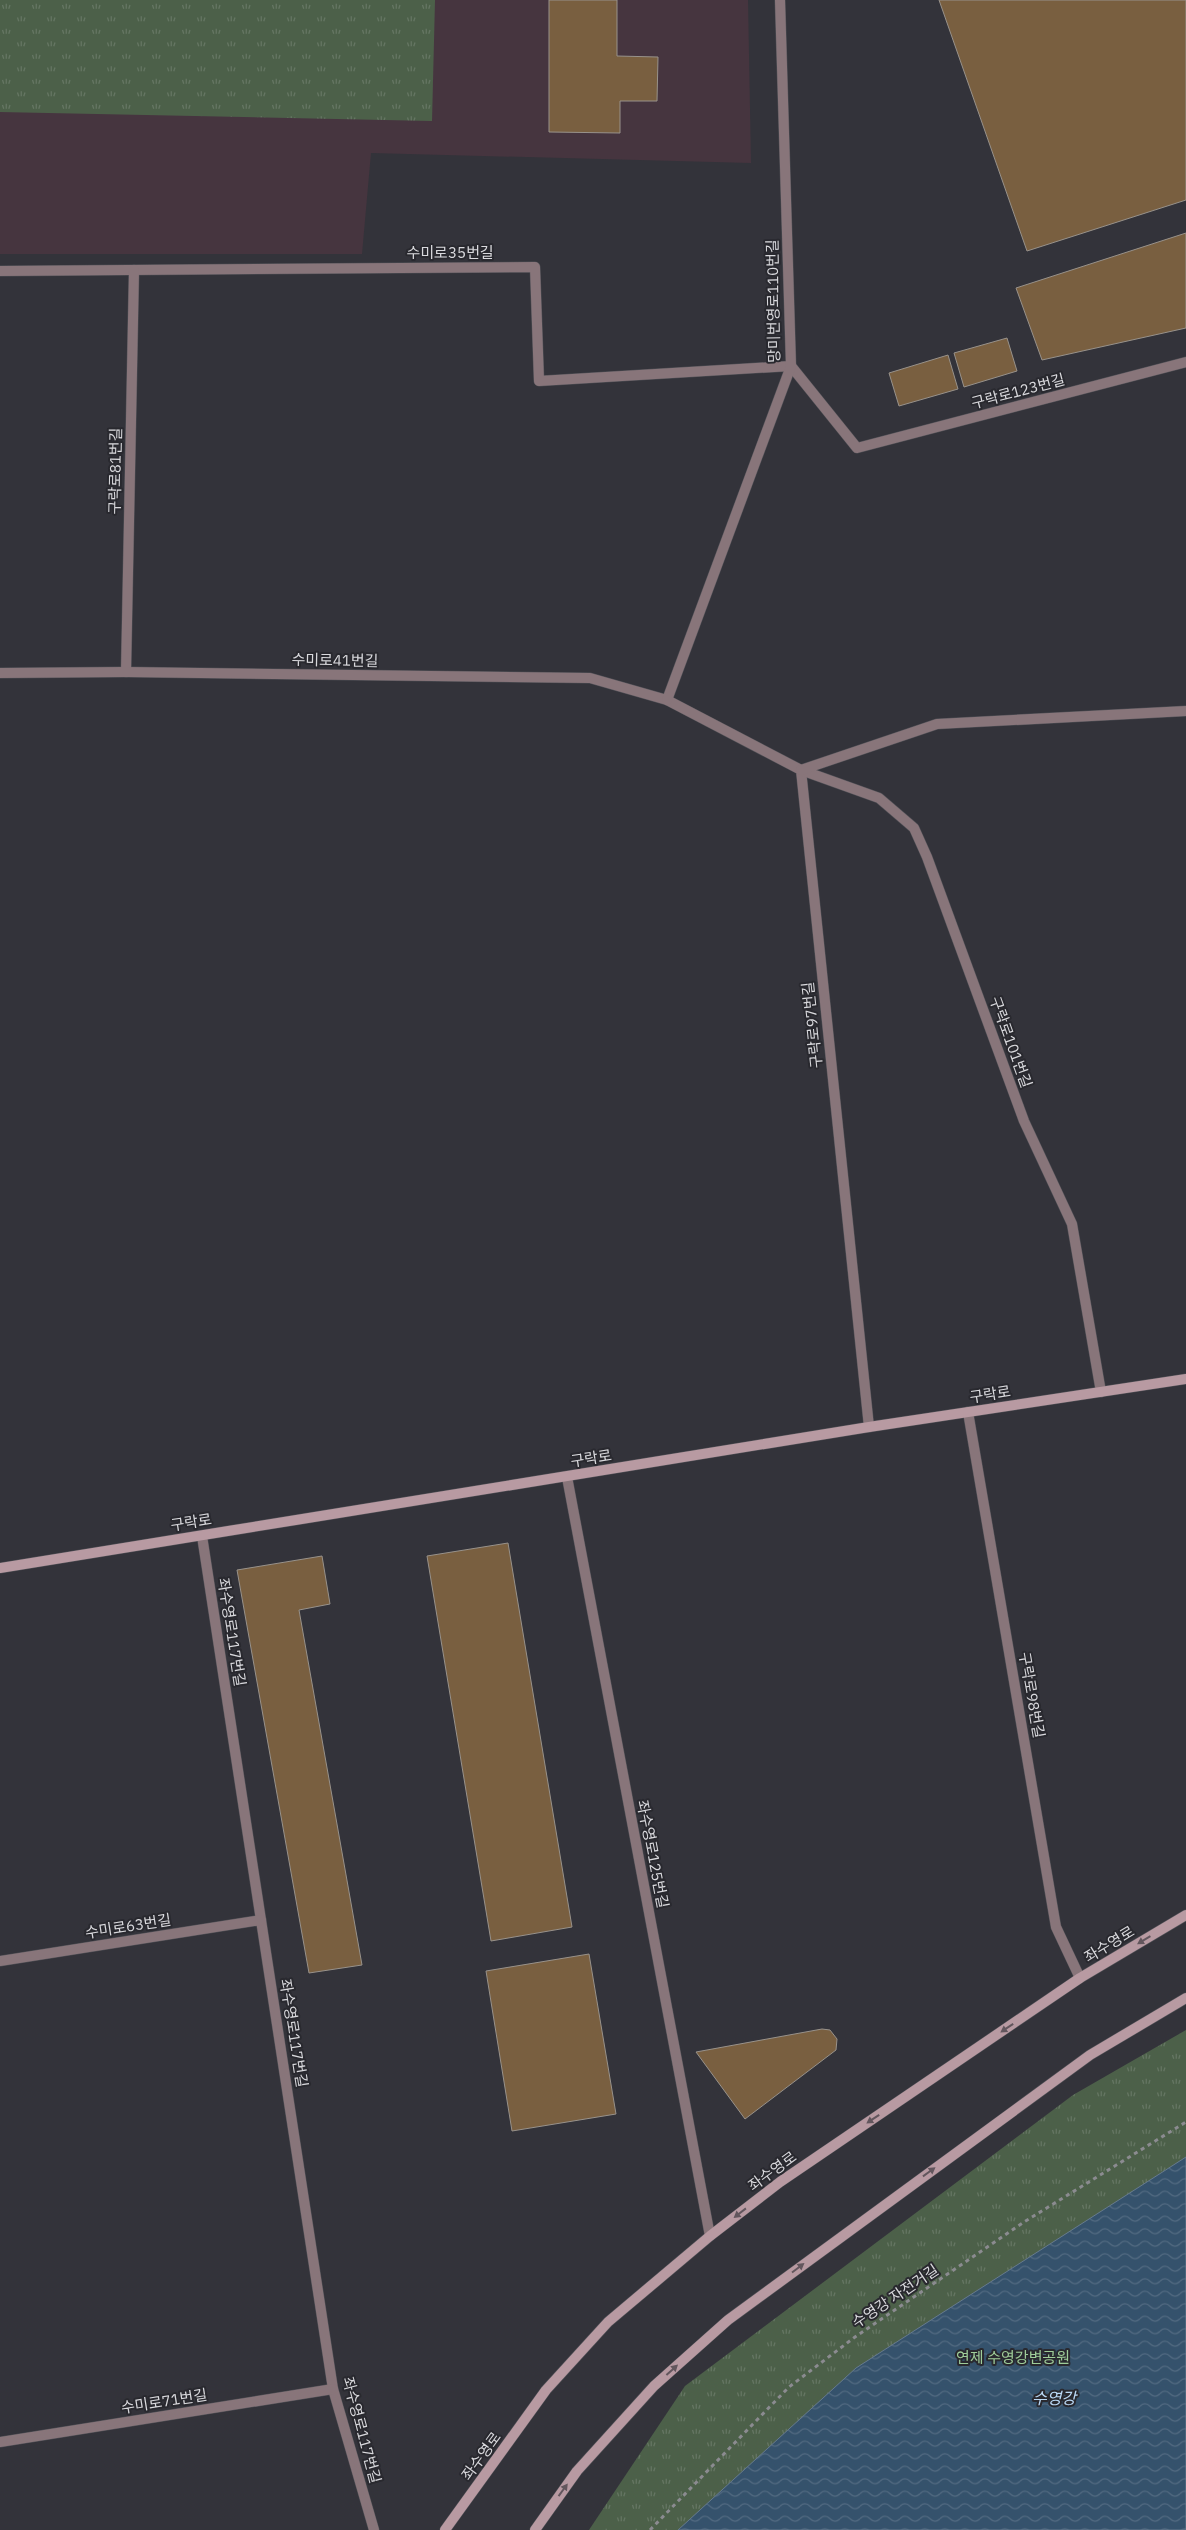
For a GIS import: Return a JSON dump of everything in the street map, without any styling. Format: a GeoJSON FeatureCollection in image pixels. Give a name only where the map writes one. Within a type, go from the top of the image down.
{"type":"FeatureCollection","features":[{"type":"Feature","properties":{"kind":"main road","name":"구락로"},"geometry":{"type":"LineString","coordinates":[[0,1568],[968,1412],[1186,1379]]}},
{"type":"Feature","properties":{"kind":"main road","name":"좌수영로"},"geometry":{"type":"LineString","coordinates":[[445,2530],[546,2390],[602,2328],[710,2236],[780,2182],[1080,1978],[1186,1915]]}},
{"type":"Feature","properties":{"kind":"main road"},"geometry":{"type":"LineString","coordinates":[[535,2530],[577,2471],[654,2386],[728,2320],[1090,2055],[1186,1998]]}},
{"type":"Feature","properties":{"kind":"street","name":"망미번영로110번길"},"geometry":{"type":"LineString","coordinates":[[667,700],[791,366],[780,0]]}},
{"type":"Feature","properties":{"kind":"street","name":"수미로35번길"},"geometry":{"type":"LineString","coordinates":[[0,271],[535,267],[539,381],[791,366]]}},
{"type":"Feature","properties":{"kind":"street","name":"구락로81번길"},"geometry":{"type":"LineString","coordinates":[[126,672],[134,270]]}},
{"type":"Feature","properties":{"kind":"street","name":"구락로123번길"},"geometry":{"type":"LineString","coordinates":[[791,366],[857,448],[1186,362]]}},
{"type":"Feature","properties":{"kind":"street","name":"수미로41번길"},"geometry":{"type":"LineString","coordinates":[[0,673],[126,672],[590,678],[667,700]]}},
{"type":"Feature","properties":{"kind":"street"},"geometry":{"type":"LineString","coordinates":[[667,700],[801,770],[937,724],[1186,711]]}},
{"type":"Feature","properties":{"kind":"street","name":"구락로101번길"},"geometry":{"type":"LineString","coordinates":[[801,770],[879,798],[914,828],[927,857],[1024,1121],[1072,1224],[1101,1392]]}},
{"type":"Feature","properties":{"kind":"street","name":"구락로97번길"},"geometry":{"type":"LineString","coordinates":[[801,770],[869,1428]]}},
{"type":"Feature","properties":{"kind":"street","name":"구락로98번길"},"geometry":{"type":"LineString","coordinates":[[968,1412],[1056,1927],[1080,1978]]}},
{"type":"Feature","properties":{"kind":"street","name":"좌수영로125번길"},"geometry":{"type":"LineString","coordinates":[[567,1478],[710,2236]]}},
{"type":"Feature","properties":{"kind":"street","name":"좌수영로117번길"},"geometry":{"type":"LineString","coordinates":[[202,1536],[333,2389],[374,2530]]}},
{"type":"Feature","properties":{"kind":"street","name":"수미로63번길"},"geometry":{"type":"LineString","coordinates":[[0,1961],[261,1920]]}},
{"type":"Feature","properties":{"kind":"street","name":"수미로71번길"},"geometry":{"type":"LineString","coordinates":[[0,2442],[333,2389]]}},
{"type":"Feature","properties":{"kind":"path","name":"수영강 자전거길"},"geometry":{"type":"LineString","coordinates":[[650,2530],[788,2387],[855,2337],[1024,2222],[1186,2122]]}},
{"type":"Feature","properties":{"kind":"shaded area"},"geometry":{"type":"Polygon","coordinates":[[[0,0],[748,0],[751,163],[371,153],[362,254],[0,254],[0,0]]]}},
{"type":"Feature","properties":{"kind":"green space"},"geometry":{"type":"Polygon","coordinates":[[[0,0],[435,0],[432,121],[0,112],[0,0]]]}},
{"type":"Feature","properties":{"kind":"green space","name":"연제 수영강변공원"},"geometry":{"type":"Polygon","coordinates":[[[1186,2030],[1186,2530],[589,2530],[685,2386],[1073,2095],[1186,2030]]]}},
{"type":"Feature","properties":{"kind":"water","name":"수영강"},"geometry":{"type":"Polygon","coordinates":[[[1186,2157],[1186,2530],[678,2530],[856,2368],[1186,2157]]]}},
{"type":"Feature","properties":{"kind":"building"},"geometry":{"type":"Polygon","coordinates":[[[549,0],[617,0],[617,56],[658,57],[657,101],[620,101],[620,133],[549,132],[549,0]]]}},
{"type":"Feature","properties":{"kind":"building"},"geometry":{"type":"Polygon","coordinates":[[[939,0],[1186,0],[1186,200],[1027,251],[939,0]]]}},
{"type":"Feature","properties":{"kind":"building"},"geometry":{"type":"Polygon","coordinates":[[[1186,233],[1186,328],[1042,360],[1016,288],[1186,233]]]}},
{"type":"Feature","properties":{"kind":"building"},"geometry":{"type":"Polygon","coordinates":[[[1007,338],[1017,371],[964,387],[954,353],[1007,338]]]}},
{"type":"Feature","properties":{"kind":"building"},"geometry":{"type":"Polygon","coordinates":[[[948,355],[958,389],[899,406],[889,373],[948,355]]]}},
{"type":"Feature","properties":{"kind":"building"},"geometry":{"type":"Polygon","coordinates":[[[508,1543],[572,1927],[491,1941],[427,1556],[508,1543]]]}},
{"type":"Feature","properties":{"kind":"building"},"geometry":{"type":"Polygon","coordinates":[[[322,1556],[330,1604],[299,1610],[362,1965],[309,1973],[237,1570],[322,1556]]]}},
{"type":"Feature","properties":{"kind":"building"},"geometry":{"type":"Polygon","coordinates":[[[589,1954],[616,2114],[512,2131],[486,1971],[589,1954]]]}},
{"type":"Feature","properties":{"kind":"building"},"geometry":{"type":"Polygon","coordinates":[[[822,2029],[830,2030],[837,2039],[836,2050],[745,2119],[696,2052],[822,2029]]]}}]}
